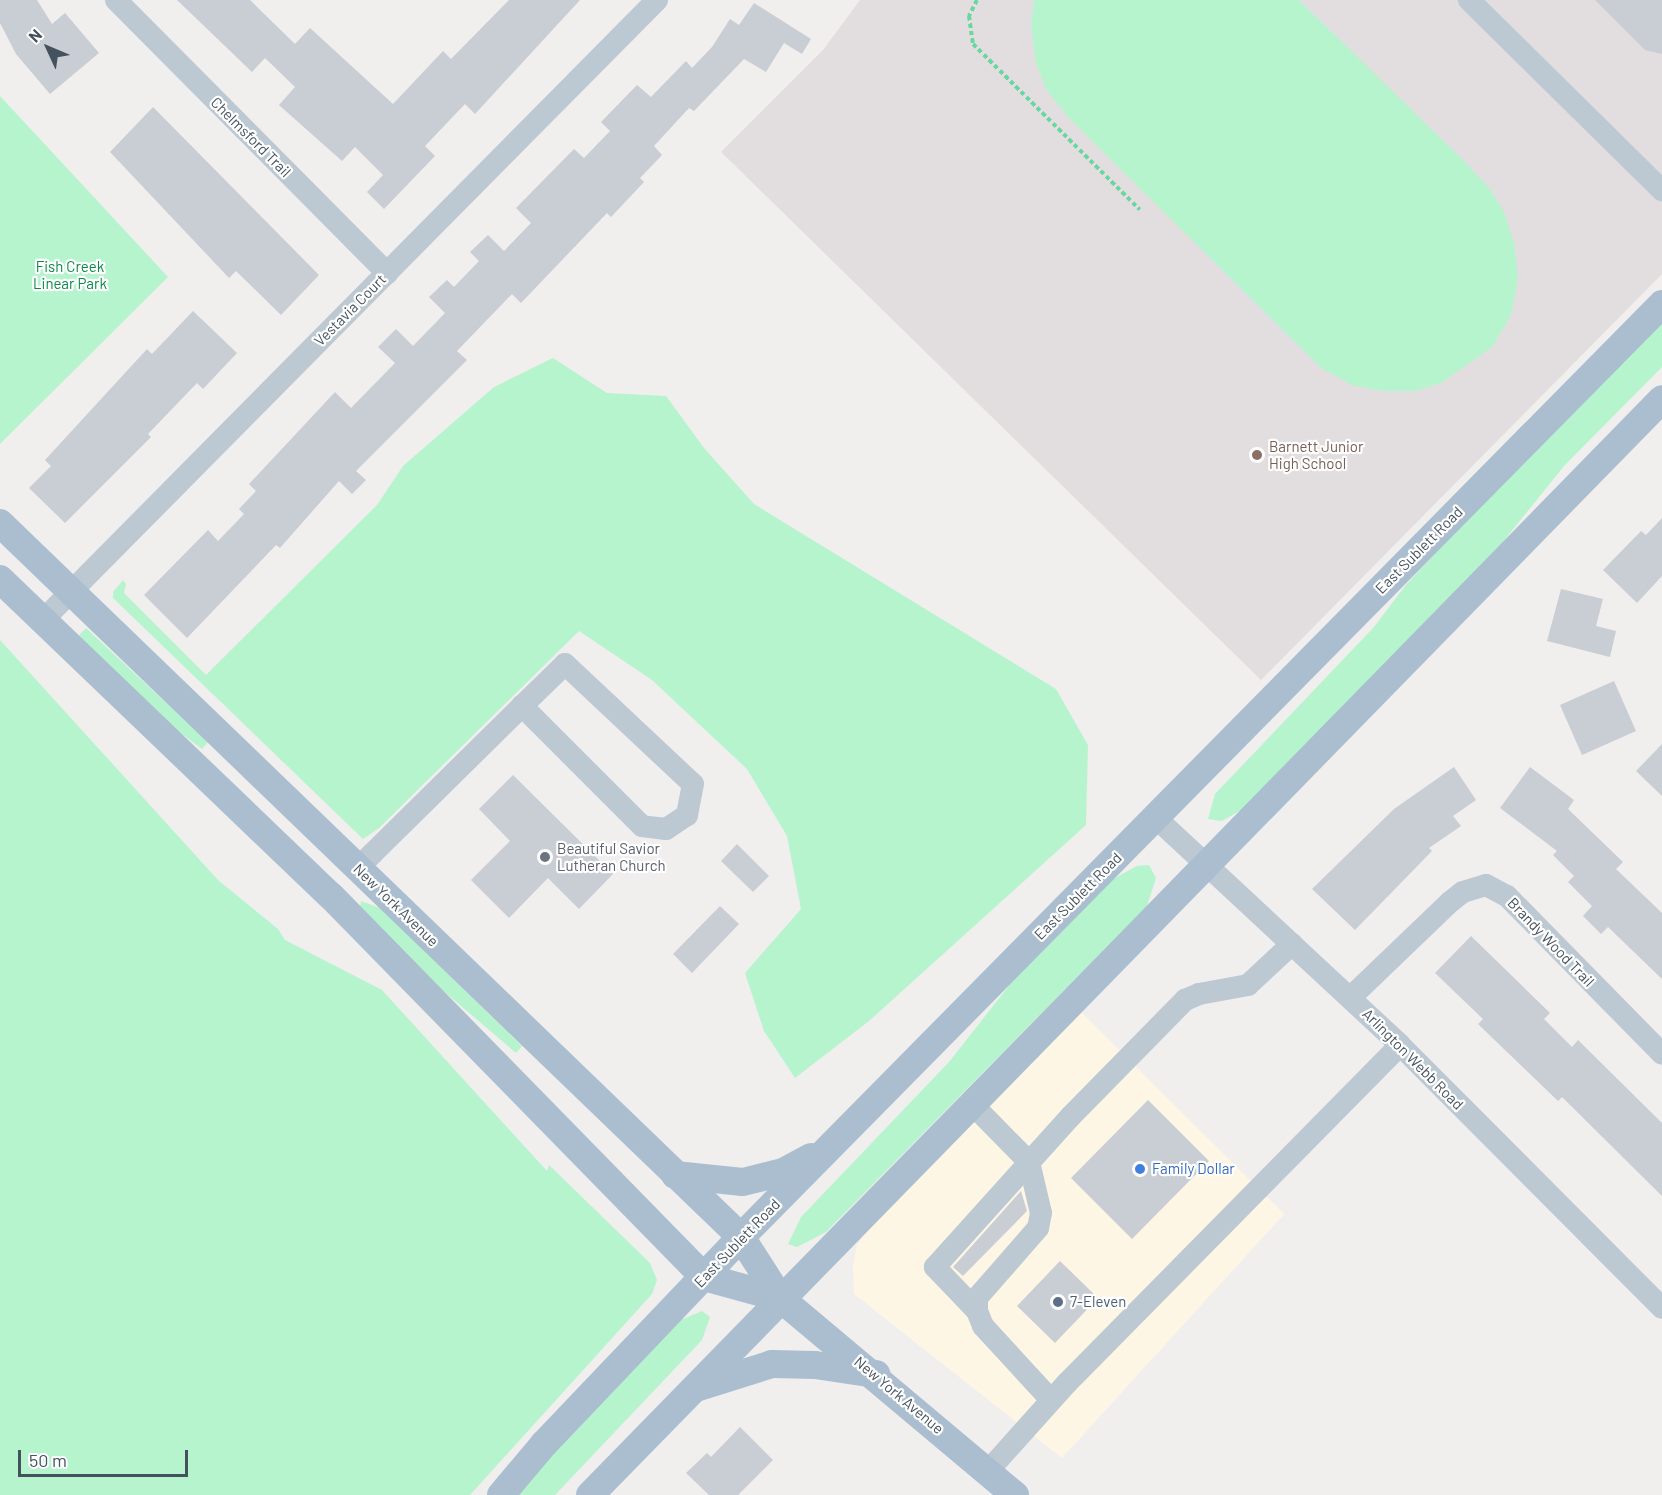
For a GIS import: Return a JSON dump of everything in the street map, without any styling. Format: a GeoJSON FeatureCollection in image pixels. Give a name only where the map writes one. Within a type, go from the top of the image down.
{"type":"FeatureCollection","features":[{"type":"Feature","properties":{"kind":"main road","name":"East Sublett Road"},"geometry":{"type":"LineString","coordinates":[[501,1495],[544,1444],[741,1237],[1662,304]]}},
{"type":"Feature","properties":{"kind":"main road"},"geometry":{"type":"LineString","coordinates":[[590,1495],[688,1391],[1662,399]]}},
{"type":"Feature","properties":{"kind":"main road","name":"New York Avenue"},"geometry":{"type":"LineString","coordinates":[[0,523],[741,1237],[780,1298],[876,1374],[1015,1495]]}},
{"type":"Feature","properties":{"kind":"main road"},"geometry":{"type":"LineString","coordinates":[[0,579],[331,896],[704,1277]]}},
{"type":"Feature","properties":{"kind":"main road"},"geometry":{"type":"LineString","coordinates":[[331,896],[358,868]]}},
{"type":"Feature","properties":{"kind":"main road"},"geometry":{"type":"LineString","coordinates":[[675,1175],[734,1183],[761,1179],[832,1147]]}},
{"type":"Feature","properties":{"kind":"main road","name":"New York Avenue"},"geometry":{"type":"LineString","coordinates":[[704,1277],[780,1298]]}},
{"type":"Feature","properties":{"kind":"main road"},"geometry":{"type":"LineString","coordinates":[[688,1391],[772,1364],[816,1365],[876,1374]]}},
{"type":"Feature","properties":{"kind":"street","name":"Chelmsford Trail"},"geometry":{"type":"LineString","coordinates":[[116,0],[387,273]]}},
{"type":"Feature","properties":{"kind":"street","name":"Vestavia Court"},"geometry":{"type":"LineString","coordinates":[[43,621],[657,0]]}},
{"type":"Feature","properties":{"kind":"street"},"geometry":{"type":"LineString","coordinates":[[1469,0],[1590,123],[1660,181]]}},
{"type":"Feature","properties":{"kind":"street"},"geometry":{"type":"LineString","coordinates":[[358,868],[522,706],[565,664],[693,784],[687,815],[666,829],[642,826],[522,706]]}},
{"type":"Feature","properties":{"kind":"street","name":"Arlington Webb Road"},"geometry":{"type":"LineString","coordinates":[[1156,818],[1351,997],[1662,1308]]}},
{"type":"Feature","properties":{"kind":"street","name":"Brandy Wood Trail"},"geometry":{"type":"LineString","coordinates":[[1351,997],[1450,902],[1463,892],[1486,885],[1507,896],[1662,1054]]}},
{"type":"Feature","properties":{"kind":"street"},"geometry":{"type":"LineString","coordinates":[[977,1311],[935,1267],[1029,1162],[1185,1000],[1198,994],[1248,986],[1293,944]]}},
{"type":"Feature","properties":{"kind":"street"},"geometry":{"type":"LineString","coordinates":[[988,1471],[1051,1400],[1400,1045]]}},
{"type":"Feature","properties":{"kind":"street"},"geometry":{"type":"LineString","coordinates":[[971,1103],[1029,1162],[1041,1213],[1038,1228],[977,1298],[977,1311],[983,1326],[1051,1400]]}},
{"type":"Feature","properties":{"kind":"path"},"geometry":{"type":"LineString","coordinates":[[977,0],[969,16],[973,44],[1140,210]]}},
{"type":"Feature","properties":{"kind":"shaded area","name":"Barnett Junior High School"},"geometry":{"type":"Polygon","coordinates":[[[860,0],[1662,0],[1662,274],[1261,680],[721,152],[823,50],[860,0]]]}},
{"type":"Feature","properties":{"kind":"shaded area"},"geometry":{"type":"Polygon","coordinates":[[[1080,1011],[1284,1214],[1062,1458],[854,1294],[853,1265],[857,1245],[868,1229],[1080,1011]]]}},
{"type":"Feature","properties":{"kind":"green space"},"geometry":{"type":"Polygon","coordinates":[[[1034,0],[1299,0],[1466,163],[1490,189],[1504,212],[1514,243],[1518,277],[1511,315],[1492,347],[1441,383],[1416,391],[1382,391],[1352,385],[1321,368],[1068,117],[1046,89],[1036,63],[1031,26],[1034,0]]]}},
{"type":"Feature","properties":{"kind":"green space","name":"Fish Creek Linear Park"},"geometry":{"type":"Polygon","coordinates":[[[0,96],[168,277],[0,444],[0,96]]]}},
{"type":"Feature","properties":{"kind":"green space"},"geometry":{"type":"Polygon","coordinates":[[[1662,322],[1662,367],[1564,466],[1502,543],[1243,809],[1222,821],[1208,819],[1215,794],[1374,627],[1405,586],[1479,506],[1662,322]]]}},
{"type":"Feature","properties":{"kind":"green space"},"geometry":{"type":"Polygon","coordinates":[[[553,358],[607,393],[666,396],[704,448],[754,504],[1056,689],[1088,745],[1086,825],[869,1021],[795,1078],[764,1031],[745,973],[801,909],[787,836],[747,769],[652,680],[579,631],[379,828],[363,839],[113,598],[113,592],[123,580],[126,584],[124,593],[206,675],[377,505],[403,466],[494,387],[553,358]]]}},
{"type":"Feature","properties":{"kind":"green space"},"geometry":{"type":"Polygon","coordinates":[[[86,628],[208,742],[202,749],[167,723],[83,641],[79,635],[86,628]]]}},
{"type":"Feature","properties":{"kind":"green space"},"geometry":{"type":"Polygon","coordinates":[[[0,640],[218,880],[278,929],[285,940],[382,990],[547,1171],[549,1165],[650,1263],[657,1280],[652,1294],[470,1495],[0,1495],[0,640]]]}},
{"type":"Feature","properties":{"kind":"green space"},"geometry":{"type":"Polygon","coordinates":[[[1149,865],[1156,878],[1147,906],[826,1232],[797,1247],[788,1244],[801,1217],[949,1062],[1019,973],[1111,880],[1137,866],[1149,865]]]}},
{"type":"Feature","properties":{"kind":"green space"},"geometry":{"type":"Polygon","coordinates":[[[361,901],[380,908],[522,1046],[516,1053],[433,982],[360,907],[361,901]]]}},
{"type":"Feature","properties":{"kind":"green space"},"geometry":{"type":"Polygon","coordinates":[[[702,1311],[710,1317],[702,1340],[555,1495],[516,1495],[583,1418],[678,1321],[702,1311]]]}},
{"type":"Feature","properties":{"kind":"building"},"geometry":{"type":"Polygon","coordinates":[[[0,0],[37,0],[52,24],[65,13],[99,53],[50,94],[16,54],[0,23],[0,0]]]}},
{"type":"Feature","properties":{"kind":"building"},"geometry":{"type":"Polygon","coordinates":[[[177,0],[250,0],[295,44],[310,28],[393,104],[443,51],[451,59],[509,0],[580,0],[475,114],[465,104],[425,146],[435,156],[384,209],[367,192],[383,175],[355,147],[342,161],[279,105],[295,87],[265,58],[252,72],[177,0]]]}},
{"type":"Feature","properties":{"kind":"building"},"geometry":{"type":"Polygon","coordinates":[[[1595,0],[1662,0],[1662,54],[1645,50],[1595,0]]]}},
{"type":"Feature","properties":{"kind":"building"},"geometry":{"type":"Polygon","coordinates":[[[754,3],[811,39],[802,54],[784,43],[766,72],[744,59],[694,111],[689,108],[654,146],[662,155],[640,178],[644,182],[611,217],[607,213],[521,303],[512,294],[457,351],[467,360],[356,471],[366,480],[352,494],[339,481],[280,548],[276,545],[187,638],[144,595],[208,530],[218,541],[244,514],[239,509],[256,491],[249,484],[335,392],[351,408],[395,363],[378,347],[396,329],[413,346],[445,313],[429,297],[447,280],[454,287],[479,261],[470,252],[488,235],[504,251],[531,223],[516,208],[574,149],[584,158],[610,131],[601,122],[637,85],[651,97],[686,61],[692,68],[712,47],[730,19],[739,25],[754,3]]]}},
{"type":"Feature","properties":{"kind":"building"},"geometry":{"type":"Polygon","coordinates":[[[153,107],[319,275],[281,315],[236,271],[229,278],[110,152],[153,107]]]}},
{"type":"Feature","properties":{"kind":"building"},"geometry":{"type":"Polygon","coordinates":[[[193,311],[237,353],[203,389],[197,383],[148,434],[151,437],[65,523],[29,488],[51,466],[45,460],[147,349],[152,354],[193,311]]]}},
{"type":"Feature","properties":{"kind":"building"},"geometry":{"type":"Polygon","coordinates":[[[1662,518],[1662,576],[1637,603],[1603,570],[1641,531],[1646,535],[1662,518]]]}},
{"type":"Feature","properties":{"kind":"building"},"geometry":{"type":"Polygon","coordinates":[[[1561,589],[1603,599],[1596,626],[1616,631],[1610,657],[1547,641],[1561,589]]]}},
{"type":"Feature","properties":{"kind":"building"},"geometry":{"type":"Polygon","coordinates":[[[1614,681],[1636,731],[1582,755],[1560,705],[1614,681]]]}},
{"type":"Feature","properties":{"kind":"building"},"geometry":{"type":"Polygon","coordinates":[[[1662,744],[1662,796],[1636,771],[1662,744]]]}},
{"type":"Feature","properties":{"kind":"building"},"geometry":{"type":"Polygon","coordinates":[[[1454,767],[1476,800],[1453,816],[1461,826],[1429,848],[1432,851],[1355,930],[1312,889],[1394,809],[1454,767]]]}},
{"type":"Feature","properties":{"kind":"building"},"geometry":{"type":"Polygon","coordinates":[[[1530,767],[1574,800],[1568,809],[1623,862],[1616,869],[1662,913],[1662,979],[1608,927],[1601,934],[1583,916],[1592,906],[1568,882],[1574,876],[1553,855],[1557,851],[1500,808],[1530,767]]]}},
{"type":"Feature","properties":{"kind":"building","name":"Beautiful Savior Lutheran Church"},"geometry":{"type":"Polygon","coordinates":[[[513,775],[613,874],[579,909],[548,878],[509,918],[471,880],[510,841],[479,809],[513,775]]]}},
{"type":"Feature","properties":{"kind":"building"},"geometry":{"type":"Polygon","coordinates":[[[737,844],[769,876],[753,892],[721,861],[737,844]]]}},
{"type":"Feature","properties":{"kind":"building"},"geometry":{"type":"Polygon","coordinates":[[[720,906],[739,924],[692,973],[673,954],[720,906]]]}},
{"type":"Feature","properties":{"kind":"building"},"geometry":{"type":"Polygon","coordinates":[[[1471,936],[1550,1013],[1544,1019],[1572,1047],[1578,1040],[1662,1123],[1662,1196],[1562,1097],[1558,1101],[1478,1024],[1483,1019],[1435,973],[1471,936]]]}},
{"type":"Feature","properties":{"kind":"building","name":"Family Dollar"},"geometry":{"type":"Polygon","coordinates":[[[1148,1100],[1209,1161],[1132,1239],[1071,1178],[1148,1100]]]}},
{"type":"Feature","properties":{"kind":"building"},"geometry":{"type":"Polygon","coordinates":[[[1021,1191],[1027,1211],[963,1276],[953,1267],[1021,1191]]]}},
{"type":"Feature","properties":{"kind":"building","name":"7-Eleven"},"geometry":{"type":"Polygon","coordinates":[[[1060,1261],[1098,1298],[1055,1343],[1017,1306],[1060,1261]]]}},
{"type":"Feature","properties":{"kind":"building"},"geometry":{"type":"Polygon","coordinates":[[[740,1427],[773,1460],[738,1495],[709,1495],[686,1473],[707,1453],[711,1457],[740,1427]]]}},
{"type":"Feature","properties":{"kind":"place","name":"Barnett Junior High School"},"geometry":{"type":"Point","coordinates":[1257,455]}},
{"type":"Feature","properties":{"kind":"place","name":"Beautiful Savior Lutheran Church"},"geometry":{"type":"Point","coordinates":[545,857]}},
{"type":"Feature","properties":{"kind":"place","name":"Family Dollar"},"geometry":{"type":"Point","coordinates":[1140,1169]}},
{"type":"Feature","properties":{"kind":"place","name":"7-Eleven"},"geometry":{"type":"Point","coordinates":[1058,1302]}}]}
